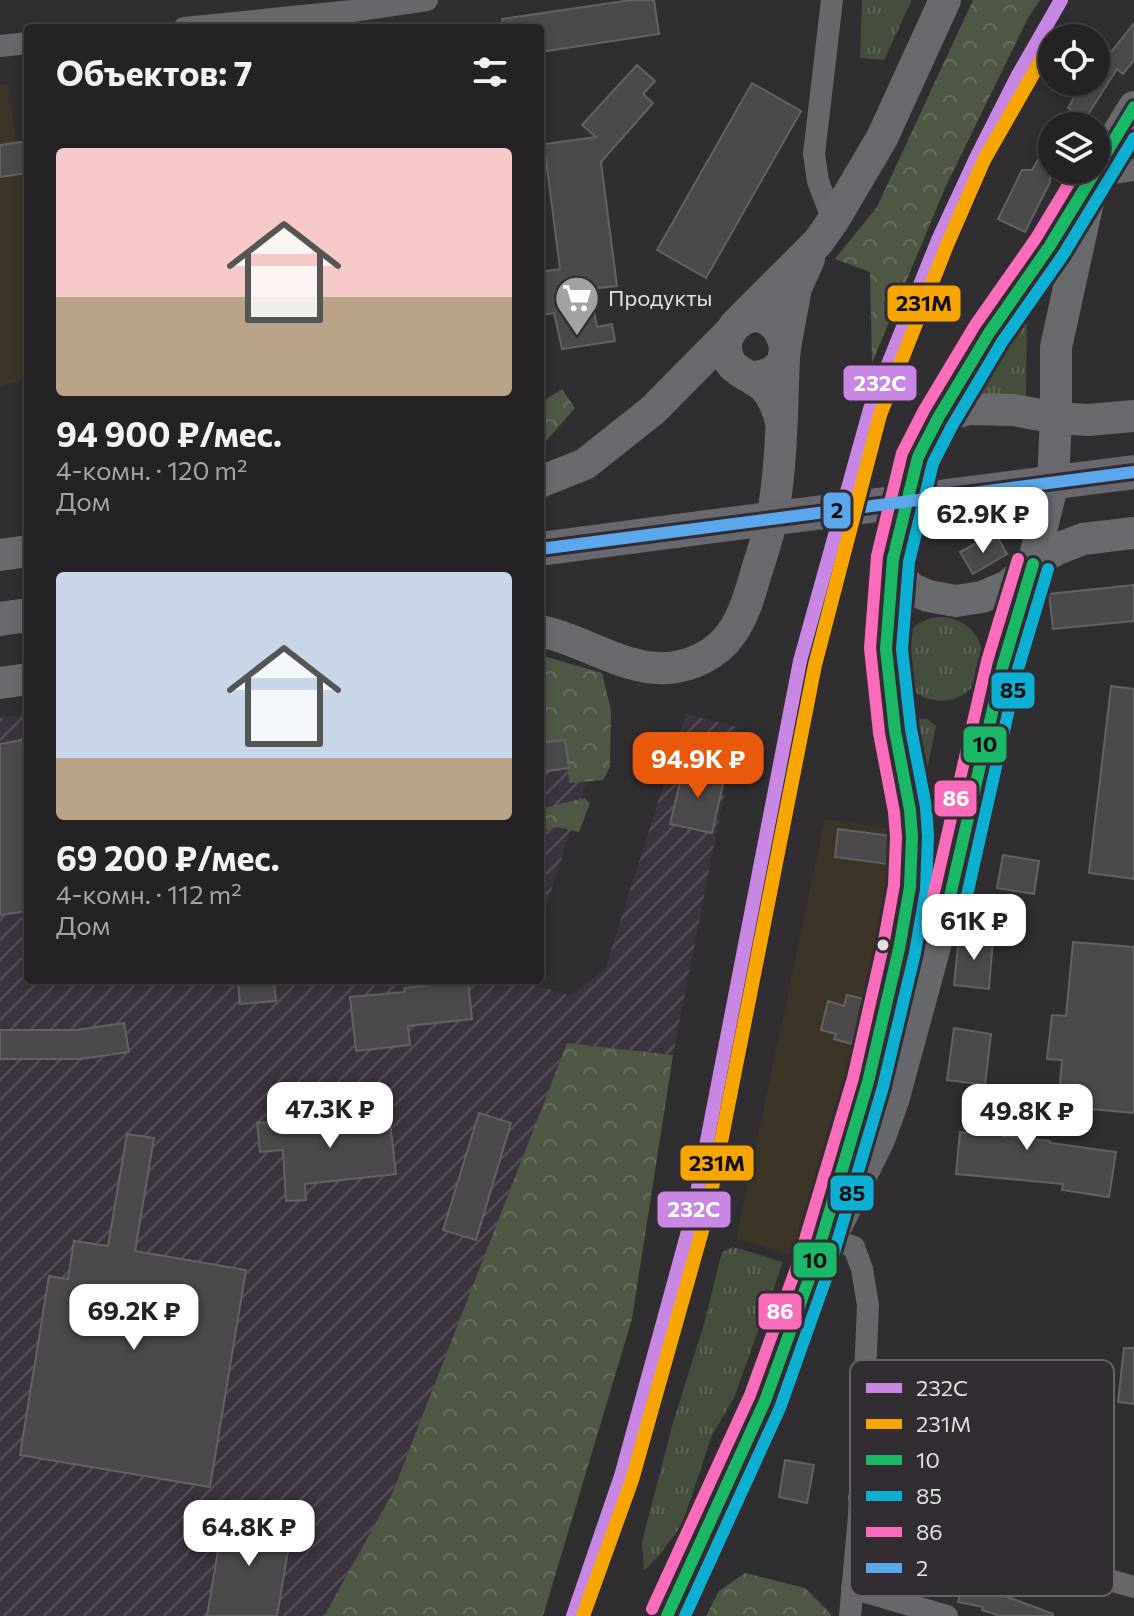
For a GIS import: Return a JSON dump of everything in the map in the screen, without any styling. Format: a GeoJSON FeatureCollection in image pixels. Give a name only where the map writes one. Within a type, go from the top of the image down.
{"type":"FeatureCollection","features":[{"type":"Feature","properties":{"kind":"main road"},"geometry":{"type":"LineString","coordinates":[[544,632],[613,657],[666,668],[689,664],[712,653],[730,636],[744,613],[773,511],[783,428],[785,351],[796,288],[805,266],[882,138],[945,0]]}},
{"type":"Feature","properties":{"kind":"main road"},"geometry":{"type":"LineString","coordinates":[[1110,148],[1134,107]]}},
{"type":"Feature","properties":{"kind":"main road"},"geometry":{"type":"LineString","coordinates":[[1089,184],[989,333],[938,418],[918,457],[893,559],[900,577],[912,589],[928,596],[956,601],[982,597],[1008,586],[1033,564],[1057,549],[1083,539],[1134,533]]}},
{"type":"Feature","properties":{"kind":"main road"},"geometry":{"type":"LineString","coordinates":[[1033,564],[1053,482],[1056,347],[1092,184]]}},
{"type":"Feature","properties":{"kind":"main road"},"geometry":{"type":"LineString","coordinates":[[544,480],[585,464],[653,410],[826,231]]}},
{"type":"Feature","properties":{"kind":"main road"},"geometry":{"type":"LineString","coordinates":[[653,410],[726,376],[748,376],[760,377],[776,370],[785,351],[780,331],[767,320],[751,318],[733,329],[727,340],[727,357],[736,371],[748,376],[766,390],[775,403],[783,428]]}},
{"type":"Feature","properties":{"kind":"main road"},"geometry":{"type":"LineString","coordinates":[[938,418],[969,409],[1014,410],[1088,420],[1134,416]]}},
{"type":"Feature","properties":{"kind":"main road"},"geometry":{"type":"LineString","coordinates":[[544,548],[1134,472]]}},
{"type":"Feature","properties":{"kind":"main road"},"geometry":{"type":"LineString","coordinates":[[0,555],[24,552]]}},
{"type":"Feature","properties":{"kind":"main road"},"geometry":{"type":"LineString","coordinates":[[0,619],[24,616]]}},
{"type":"Feature","properties":{"kind":"main road"},"geometry":{"type":"LineString","coordinates":[[0,683],[24,680]]}},
{"type":"Feature","properties":{"kind":"street"},"geometry":{"type":"LineString","coordinates":[[224,24],[427,0]]}},
{"type":"Feature","properties":{"kind":"street"},"geometry":{"type":"LineString","coordinates":[[826,231],[814,154],[832,0]]}},
{"type":"Feature","properties":{"kind":"street"},"geometry":{"type":"LineString","coordinates":[[0,46],[24,43]]}},
{"type":"Feature","properties":{"kind":"street"},"geometry":{"type":"LineString","coordinates":[[1110,174],[1134,170]]}},
{"type":"Feature","properties":{"kind":"street"},"geometry":{"type":"LineString","coordinates":[[667,1616],[765,1401],[813,1268],[868,1082],[899,949],[910,887],[912,837],[886,649],[893,559]]}},
{"type":"Feature","properties":{"kind":"street"},"geometry":{"type":"LineString","coordinates":[[813,1268],[832,1239],[881,1140],[895,1101],[941,932],[1003,665],[1033,564]]}},
{"type":"Feature","properties":{"kind":"street"},"geometry":{"type":"LineString","coordinates":[[832,1239],[854,1247],[862,1269],[868,1305],[865,1360]]}},
{"type":"Feature","properties":{"kind":"street"},"geometry":{"type":"LineString","coordinates":[[1114,1581],[1134,1587]]}},
{"type":"Feature","properties":{"kind":"street"},"geometry":{"type":"LineString","coordinates":[[850,1616],[851,1596]]}},
{"type":"Feature","properties":{"kind":"street"},"geometry":{"type":"LineString","coordinates":[[879,1596],[947,1616]]}},
{"type":"Feature","properties":{"kind":"shaded area"},"geometry":{"type":"Polygon","coordinates":[[[8,84],[24,195],[24,380],[0,386],[0,85],[8,84]]]}},
{"type":"Feature","properties":{"kind":"shaded area"},"geometry":{"type":"Polygon","coordinates":[[[544,668],[592,764],[544,913],[544,668]]]}},
{"type":"Feature","properties":{"kind":"shaded area"},"geometry":{"type":"Polygon","coordinates":[[[686,714],[737,727],[673,1055],[567,1043],[392,1494],[324,1616],[0,1616],[0,718],[24,715],[24,984],[534,984],[570,996],[605,969],[686,714]]]}},
{"type":"Feature","properties":{"kind":"shaded area"},"geometry":{"type":"Polygon","coordinates":[[[825,819],[901,830],[896,907],[857,1079],[803,1257],[736,1239],[825,819]]]}},
{"type":"Feature","properties":{"kind":"green space"},"geometry":{"type":"Polygon","coordinates":[[[862,0],[912,0],[884,60],[860,58],[862,0]]]}},
{"type":"Feature","properties":{"kind":"green space"},"geometry":{"type":"Polygon","coordinates":[[[973,0],[1040,0],[1028,18],[945,188],[872,363],[870,272],[835,259],[877,207],[973,0]]]}},
{"type":"Feature","properties":{"kind":"green space"},"geometry":{"type":"Polygon","coordinates":[[[1027,321],[1026,397],[976,395],[980,388],[1027,321]]]}},
{"type":"Feature","properties":{"kind":"green space"},"geometry":{"type":"Polygon","coordinates":[[[562,389],[575,408],[544,443],[544,400],[562,389]]]}},
{"type":"Feature","properties":{"kind":"green space"},"geometry":{"type":"Polygon","coordinates":[[[941,617],[957,620],[971,629],[980,643],[983,659],[980,675],[971,689],[957,698],[941,701],[925,698],[911,689],[902,675],[899,659],[902,643],[911,629],[925,620],[941,617]]]}},
{"type":"Feature","properties":{"kind":"green space"},"geometry":{"type":"Polygon","coordinates":[[[544,656],[602,673],[611,710],[610,767],[603,780],[569,783],[565,740],[544,743],[544,656]]]}},
{"type":"Feature","properties":{"kind":"green space"},"geometry":{"type":"Polygon","coordinates":[[[980,713],[895,1067],[884,1081],[971,715],[980,713]]]}},
{"type":"Feature","properties":{"kind":"green space"},"geometry":{"type":"Polygon","coordinates":[[[912,718],[927,719],[936,726],[925,778],[912,718]]]}},
{"type":"Feature","properties":{"kind":"green space"},"geometry":{"type":"Polygon","coordinates":[[[585,798],[590,803],[579,832],[558,827],[544,830],[544,808],[585,798]]]}},
{"type":"Feature","properties":{"kind":"green space"},"geometry":{"type":"Polygon","coordinates":[[[567,1043],[673,1055],[632,1319],[543,1616],[324,1616],[392,1494],[567,1043]]]}},
{"type":"Feature","properties":{"kind":"green space"},"geometry":{"type":"Polygon","coordinates":[[[733,1247],[783,1262],[734,1398],[712,1435],[682,1525],[644,1571],[642,1542],[672,1426],[703,1327],[722,1252],[733,1247]]]}},
{"type":"Feature","properties":{"kind":"green space"},"geometry":{"type":"Polygon","coordinates":[[[745,1573],[805,1588],[831,1616],[706,1616],[719,1591],[745,1573]]]}},
{"type":"Feature","properties":{"kind":"building"},"geometry":{"type":"Polygon","coordinates":[[[631,0],[654,0],[659,34],[544,51],[544,24],[503,24],[502,19],[631,0]]]}},
{"type":"Feature","properties":{"kind":"building"},"geometry":{"type":"Polygon","coordinates":[[[1134,23],[1134,60],[1123,74],[1117,69],[1110,80],[1110,53],[1134,23]]]}},
{"type":"Feature","properties":{"kind":"building"},"geometry":{"type":"Polygon","coordinates":[[[637,65],[655,81],[643,94],[653,103],[601,162],[617,286],[590,289],[597,327],[612,324],[615,341],[562,349],[554,313],[544,314],[544,271],[560,269],[544,144],[596,137],[582,125],[637,65]]]}},
{"type":"Feature","properties":{"kind":"building"},"geometry":{"type":"Polygon","coordinates":[[[752,83],[801,111],[706,278],[657,250],[752,83]]]}},
{"type":"Feature","properties":{"kind":"building"},"geometry":{"type":"Polygon","coordinates":[[[1075,96],[1100,96],[1089,112],[1074,112],[1068,108],[1075,96]]]}},
{"type":"Feature","properties":{"kind":"building"},"geometry":{"type":"Polygon","coordinates":[[[24,142],[24,174],[0,177],[0,145],[24,142]]]}},
{"type":"Feature","properties":{"kind":"building"},"geometry":{"type":"Polygon","coordinates":[[[1038,160],[1038,184],[1049,184],[1025,232],[998,219],[1022,170],[1032,170],[1038,160]]]}},
{"type":"Feature","properties":{"kind":"building"},"geometry":{"type":"Polygon","coordinates":[[[998,538],[1007,554],[973,574],[960,552],[977,543],[979,548],[998,538]]]}},
{"type":"Feature","properties":{"kind":"building"},"geometry":{"type":"Polygon","coordinates":[[[1134,585],[1134,621],[1053,629],[1049,594],[1134,585]]]}},
{"type":"Feature","properties":{"kind":"building"},"geometry":{"type":"Polygon","coordinates":[[[1111,686],[1134,689],[1134,879],[1089,873],[1111,686]]]}},
{"type":"Feature","properties":{"kind":"building"},"geometry":{"type":"Polygon","coordinates":[[[22,740],[24,912],[0,915],[0,744],[22,740]]]}},
{"type":"Feature","properties":{"kind":"building"},"geometry":{"type":"Polygon","coordinates":[[[565,740],[569,768],[544,771],[544,743],[565,740]]]}},
{"type":"Feature","properties":{"kind":"building"},"geometry":{"type":"Polygon","coordinates":[[[684,766],[725,775],[712,833],[670,824],[684,766]]]}},
{"type":"Feature","properties":{"kind":"building"},"geometry":{"type":"Polygon","coordinates":[[[838,829],[892,836],[888,864],[835,857],[838,829]]]}},
{"type":"Feature","properties":{"kind":"building"},"geometry":{"type":"Polygon","coordinates":[[[1003,855],[1039,861],[1034,894],[997,888],[1003,855]]]}},
{"type":"Feature","properties":{"kind":"building"},"geometry":{"type":"Polygon","coordinates":[[[959,936],[993,939],[989,989],[954,985],[959,936]]]}},
{"type":"Feature","properties":{"kind":"building"},"geometry":{"type":"Polygon","coordinates":[[[1073,942],[1134,947],[1134,1113],[1058,1106],[1062,1060],[1047,1059],[1052,1015],[1066,1016],[1073,942]]]}},
{"type":"Feature","properties":{"kind":"building"},"geometry":{"type":"Polygon","coordinates":[[[238,984],[274,984],[276,1001],[240,1004],[238,984]]]}},
{"type":"Feature","properties":{"kind":"building"},"geometry":{"type":"Polygon","coordinates":[[[468,984],[472,1019],[408,1026],[410,1045],[356,1051],[350,997],[405,992],[404,988],[468,984]]]}},
{"type":"Feature","properties":{"kind":"building"},"geometry":{"type":"Polygon","coordinates":[[[847,995],[864,999],[852,1044],[834,1039],[836,1034],[821,1030],[828,1001],[844,1006],[847,995]]]}},
{"type":"Feature","properties":{"kind":"building"},"geometry":{"type":"Polygon","coordinates":[[[124,1023],[129,1052],[80,1059],[0,1059],[0,1030],[76,1030],[124,1023]]]}},
{"type":"Feature","properties":{"kind":"building"},"geometry":{"type":"Polygon","coordinates":[[[954,1028],[991,1034],[985,1085],[947,1080],[954,1028]]]}},
{"type":"Feature","properties":{"kind":"building"},"geometry":{"type":"Polygon","coordinates":[[[976,1084],[1009,1089],[1003,1136],[1116,1152],[1109,1197],[1062,1190],[1063,1184],[956,1174],[960,1132],[969,1133],[976,1084]]]}},
{"type":"Feature","properties":{"kind":"building"},"geometry":{"type":"Polygon","coordinates":[[[389,1113],[396,1174],[305,1184],[306,1200],[286,1201],[283,1150],[260,1152],[257,1123],[301,1120],[301,1123],[389,1113]]]}},
{"type":"Feature","properties":{"kind":"building"},"geometry":{"type":"Polygon","coordinates":[[[479,1113],[511,1123],[476,1240],[443,1230],[479,1113]]]}},
{"type":"Feature","properties":{"kind":"building"},"geometry":{"type":"Polygon","coordinates":[[[127,1134],[154,1138],[135,1251],[246,1270],[210,1487],[20,1455],[49,1276],[68,1279],[74,1241],[108,1246],[127,1134]]]}},
{"type":"Feature","properties":{"kind":"building"},"geometry":{"type":"Polygon","coordinates":[[[1124,1348],[1134,1348],[1134,1404],[1118,1402],[1124,1348]]]}},
{"type":"Feature","properties":{"kind":"building"},"geometry":{"type":"Polygon","coordinates":[[[785,1460],[814,1465],[807,1503],[779,1497],[785,1460]]]}},
{"type":"Feature","properties":{"kind":"building"},"geometry":{"type":"Polygon","coordinates":[[[224,1515],[292,1527],[277,1616],[207,1616],[224,1515]]]}},
{"type":"Feature","properties":{"kind":"building"},"geometry":{"type":"Polygon","coordinates":[[[959,1596],[1005,1596],[1053,1616],[1000,1616],[982,1610],[983,1607],[958,1602],[959,1596]]]}},
{"type":"Feature","properties":{"kind":"transit line","name":"232C"},"geometry":{"type":"LineString","coordinates":[[573,1616],[621,1476],[693,1213],[800,661],[870,409],[938,240],[977,156],[1061,0]]}},
{"type":"Feature","properties":{"kind":"transit line","name":"231М"},"geometry":{"type":"LineString","coordinates":[[583,1616],[632,1480],[707,1213],[815,665],[880,415],[984,160],[1038,66]]}},
{"type":"Feature","properties":{"kind":"transit line","name":"10"},"geometry":{"type":"LineString","coordinates":[[1110,147],[1134,107]]}},
{"type":"Feature","properties":{"kind":"transit line","name":"85"},"geometry":{"type":"LineString","coordinates":[[685,1616],[780,1408],[828,1273],[883,1087],[915,953],[926,890],[928,836],[902,649],[909,562],[933,463],[1002,342],[1063,255],[1134,138]]}},
{"type":"Feature","properties":{"kind":"transit line","name":"86"},"geometry":{"type":"LineString","coordinates":[[652,1609],[750,1395],[798,1263],[853,1078],[883,946],[894,885],[896,837],[879,733],[870,648],[877,556],[902,453],[975,325],[1036,238],[1069,184]]}},
{"type":"Feature","properties":{"kind":"transit line","name":"10"},"geometry":{"type":"LineString","coordinates":[[667,1616],[765,1401],[813,1268],[868,1082],[899,949],[910,887],[912,837],[886,649],[893,559],[918,457],[989,333],[1049,247],[1087,184]]}},
{"type":"Feature","properties":{"kind":"transit line","name":"2"},"geometry":{"type":"LineString","coordinates":[[544,548],[1134,472]]}},
{"type":"Feature","properties":{"kind":"transit line","name":"86"},"geometry":{"type":"LineString","coordinates":[[927,923],[987,661],[1018,559]]}},
{"type":"Feature","properties":{"kind":"transit line","name":"10"},"geometry":{"type":"LineString","coordinates":[[943,927],[1003,665],[1033,564]]}},
{"type":"Feature","properties":{"kind":"transit line","name":"85"},"geometry":{"type":"LineString","coordinates":[[959,931],[1018,669],[1048,569]]}},
{"type":"Feature","properties":{"kind":"place","name":"Продукты"},"geometry":{"type":"Point","coordinates":[577,337]}}]}
